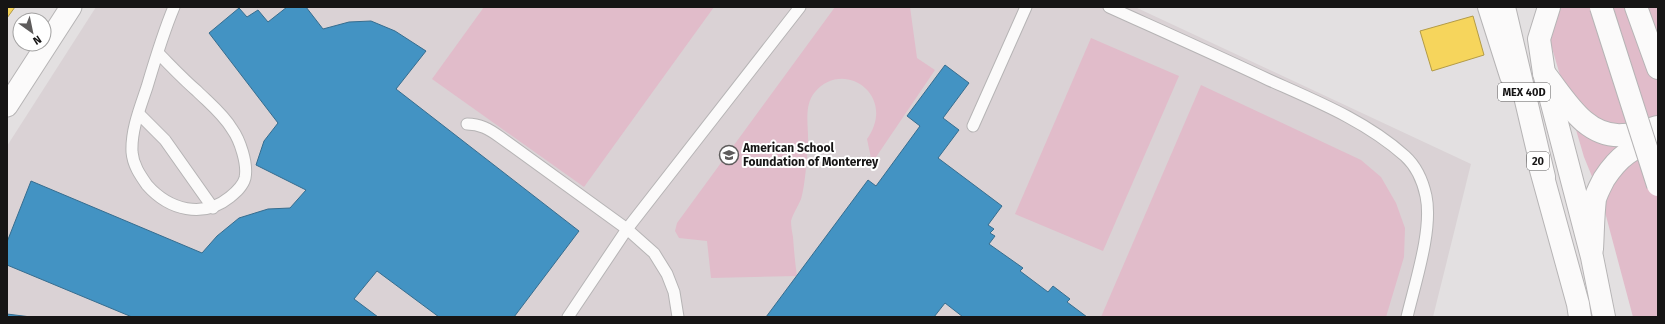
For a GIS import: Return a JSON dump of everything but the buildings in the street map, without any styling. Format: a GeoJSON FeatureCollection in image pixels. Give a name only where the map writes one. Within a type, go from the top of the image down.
{"type":"FeatureCollection","features":[{"type":"Feature","properties":{"kind":"main road","name":"20"},"geometry":{"type":"LineString","coordinates":[[1489,7],[1544,177],[1578,304],[1580,317]]}},
{"type":"Feature","properties":{"kind":"main road","name":"MEX 40D"},"geometry":{"type":"LineString","coordinates":[[1504,7],[1510,26],[1544,177]]}},
{"type":"Feature","properties":{"kind":"main road","name":"20"},"geometry":{"type":"LineString","coordinates":[[1550,7],[1539,39],[1544,72],[1592,257],[1604,317]]}},
{"type":"Feature","properties":{"kind":"main road"},"geometry":{"type":"LineString","coordinates":[[1601,7],[1658,185]]}},
{"type":"Feature","properties":{"kind":"main road"},"geometry":{"type":"LineString","coordinates":[[1636,7],[1658,68]]}},
{"type":"Feature","properties":{"kind":"main road"},"geometry":{"type":"LineString","coordinates":[[1544,72],[1577,116],[1588,125],[1608,135],[1623,135],[1645,139]]}},
{"type":"Feature","properties":{"kind":"main road"},"geometry":{"type":"LineString","coordinates":[[1592,257],[1596,198],[1602,183],[1618,160],[1658,127]]}},
{"type":"Feature","properties":{"kind":"street"},"geometry":{"type":"LineString","coordinates":[[7,106],[71,7]]}},
{"type":"Feature","properties":{"kind":"lane"},"geometry":{"type":"LineString","coordinates":[[158,53],[217,110],[232,129],[241,146],[244,159],[245,178],[238,190],[213,208],[195,210],[181,207],[164,200],[140,176],[134,162],[132,152],[135,125],[158,53],[174,7]]}},
{"type":"Feature","properties":{"kind":"lane"},"geometry":{"type":"LineString","coordinates":[[568,317],[627,230],[800,7]]}},
{"type":"Feature","properties":{"kind":"lane"},"geometry":{"type":"LineString","coordinates":[[972,126],[1026,7]]}},
{"type":"Feature","properties":{"kind":"lane"},"geometry":{"type":"LineString","coordinates":[[1109,7],[1337,111],[1384,140],[1406,157],[1415,167],[1421,180],[1426,196],[1428,223],[1407,317]]}},
{"type":"Feature","properties":{"kind":"lane"},"geometry":{"type":"LineString","coordinates":[[139,114],[165,140],[213,208]]}},
{"type":"Feature","properties":{"kind":"lane"},"geometry":{"type":"LineString","coordinates":[[467,124],[477,124],[487,128],[627,230],[654,253],[667,274],[674,292],[678,317]]}},
{"type":"Feature","properties":{"kind":"shaded area","name":"American School Foundation of Monterrey"},"geometry":{"type":"Polygon","coordinates":[[[96,7],[1135,7],[1471,164],[1433,317],[7,317],[7,146],[96,7]]]}},
{"type":"Feature","properties":{"kind":"shaded area"},"geometry":{"type":"Polygon","coordinates":[[[484,7],[714,7],[584,187],[432,79],[484,7]]]}},
{"type":"Feature","properties":{"kind":"shaded area"},"geometry":{"type":"Polygon","coordinates":[[[835,7],[910,7],[917,58],[935,70],[872,163],[867,139],[875,123],[876,108],[872,96],[863,86],[852,80],[839,79],[827,82],[815,92],[809,104],[807,117],[808,144],[804,187],[801,199],[791,221],[797,276],[711,278],[707,241],[679,238],[675,231],[677,223],[835,7]]]}},
{"type":"Feature","properties":{"kind":"shaded area"},"geometry":{"type":"Polygon","coordinates":[[[1540,7],[1658,7],[1658,317],[1633,317],[1602,201],[1584,157],[1540,7]]]}},
{"type":"Feature","properties":{"kind":"shaded area"},"geometry":{"type":"Polygon","coordinates":[[[1091,38],[1179,76],[1103,251],[1015,214],[1091,38]]]}},
{"type":"Feature","properties":{"kind":"shaded area"},"geometry":{"type":"Polygon","coordinates":[[[1201,85],[1361,160],[1381,177],[1396,203],[1405,228],[1404,257],[1386,317],[1101,317],[1201,85]]]}},
{"type":"Feature","properties":{"kind":"place","name":"American School Foundation of Monterrey"},"geometry":{"type":"Point","coordinates":[729,155]}}]}
